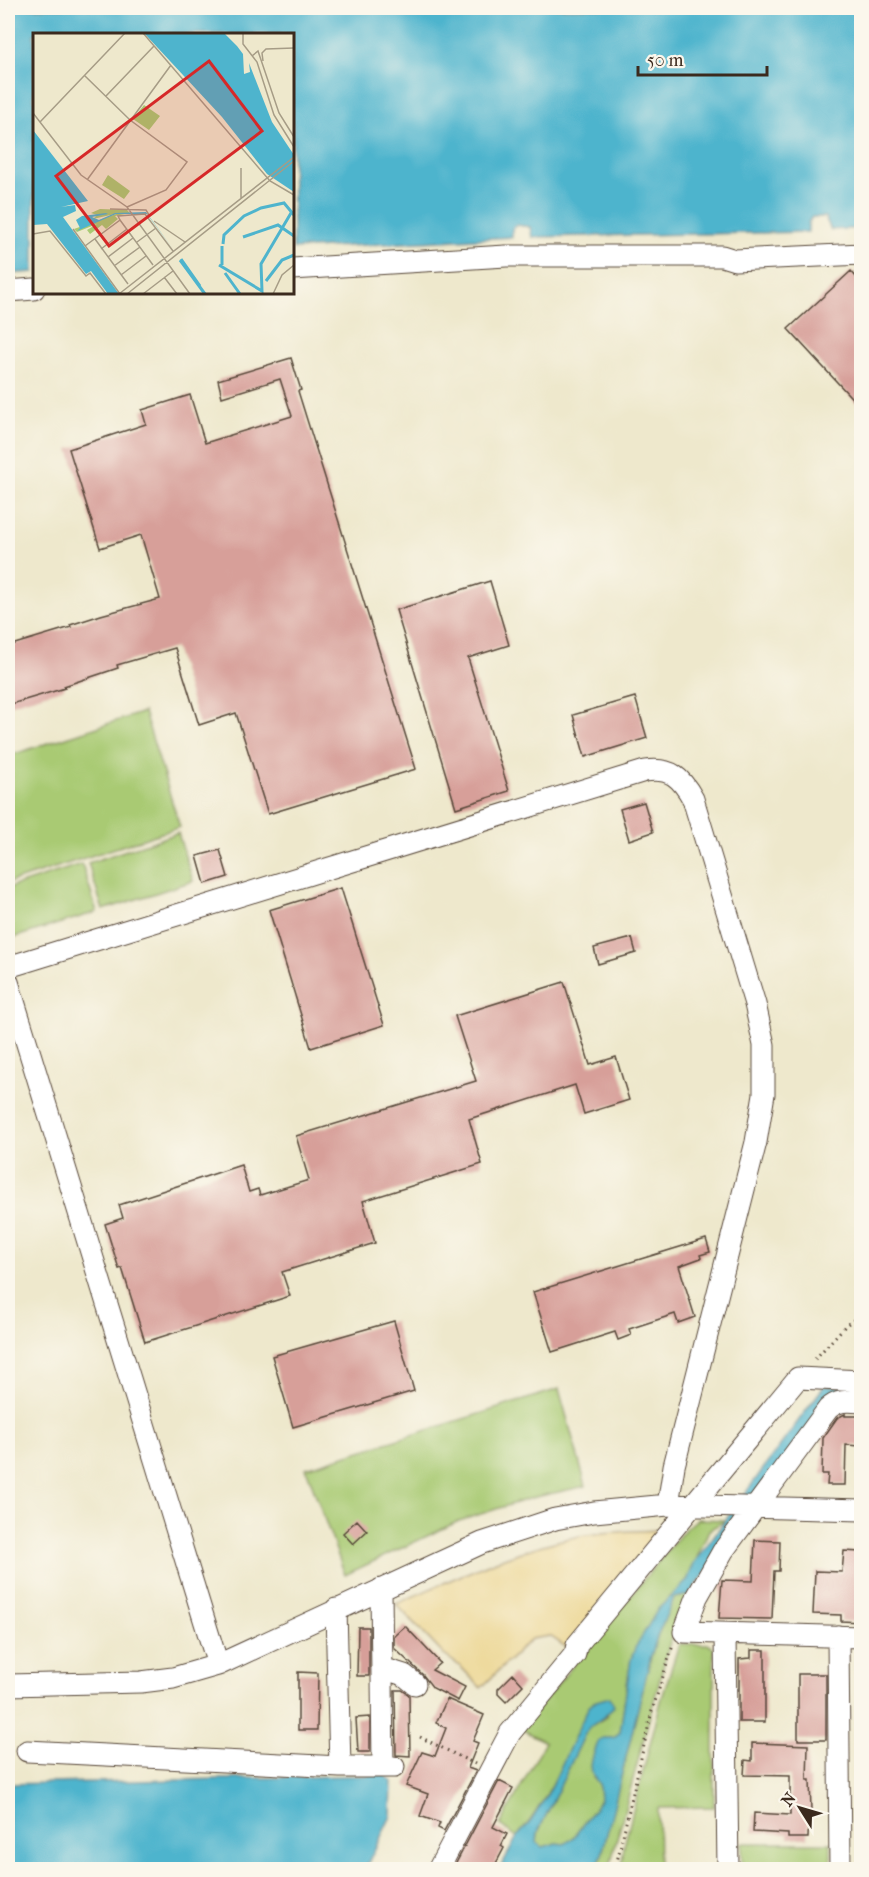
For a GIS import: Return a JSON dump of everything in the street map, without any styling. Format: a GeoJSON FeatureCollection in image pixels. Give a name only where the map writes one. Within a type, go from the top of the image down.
{"type":"FeatureCollection","features":[{"type":"Feature","properties":{"kind":"street"},"geometry":{"type":"LineString","coordinates":[[294,269],[506,256],[722,256],[735,260],[861,254]]}},
{"type":"Feature","properties":{"kind":"street"},"geometry":{"type":"LineString","coordinates":[[8,291],[33,289]]}},
{"type":"Feature","properties":{"kind":"street"},"geometry":{"type":"LineString","coordinates":[[8,967],[645,771],[657,769],[668,771],[679,779],[693,799],[755,1004],[764,1045],[764,1094],[756,1142],[674,1466],[668,1505]]}},
{"type":"Feature","properties":{"kind":"street"},"geometry":{"type":"LineString","coordinates":[[8,982],[218,1665]]}},
{"type":"Feature","properties":{"kind":"street"},"geometry":{"type":"LineString","coordinates":[[438,1869],[510,1733],[575,1654],[577,1645],[798,1378],[861,1381]]}},
{"type":"Feature","properties":{"kind":"street"},"geometry":{"type":"LineString","coordinates":[[861,1402],[840,1401],[833,1404],[753,1508],[710,1572],[697,1596],[684,1632],[725,1635],[861,1637]]}},
{"type":"Feature","properties":{"kind":"street"},"geometry":{"type":"LineString","coordinates":[[8,1684],[141,1683],[173,1678],[218,1665],[482,1543],[537,1524],[594,1512],[668,1505],[861,1510]]}},
{"type":"Feature","properties":{"kind":"street"},"geometry":{"type":"LineString","coordinates":[[27,1751],[340,1767],[389,1767],[382,1668],[381,1589]]}},
{"type":"Feature","properties":{"kind":"street"},"geometry":{"type":"LineString","coordinates":[[336,1609],[340,1767]]}},
{"type":"Feature","properties":{"kind":"street"},"geometry":{"type":"LineString","coordinates":[[725,1635],[728,1869]]}},
{"type":"Feature","properties":{"kind":"street"},"geometry":{"type":"LineString","coordinates":[[838,1636],[840,1869]]}},
{"type":"Feature","properties":{"kind":"street"},"geometry":{"type":"LineString","coordinates":[[382,1668],[404,1675],[415,1684]]}},
{"type":"Feature","properties":{"kind":"path"},"geometry":{"type":"LineString","coordinates":[[798,1378],[846,1325],[861,1314]]}},
{"type":"Feature","properties":{"kind":"path"},"geometry":{"type":"LineString","coordinates":[[615,1869],[652,1711],[674,1642],[684,1632]]}},
{"type":"Feature","properties":{"kind":"path"},"geometry":{"type":"LineString","coordinates":[[420,1737],[489,1772]]}},
{"type":"Feature","properties":{"kind":"green space"},"geometry":{"type":"Polygon","coordinates":[[[144,712],[180,827],[8,883],[8,756],[144,712]]]}},
{"type":"Feature","properties":{"kind":"green space"},"geometry":{"type":"Polygon","coordinates":[[[178,833],[193,881],[103,910],[88,863],[178,833]]]}},
{"type":"Feature","properties":{"kind":"green space"},"geometry":{"type":"Polygon","coordinates":[[[82,864],[97,912],[9,939],[8,888],[82,864]]]}},
{"type":"Feature","properties":{"kind":"green space"},"geometry":{"type":"Polygon","coordinates":[[[559,1389],[586,1486],[531,1498],[459,1521],[345,1575],[306,1468],[559,1389]]]}},
{"type":"Feature","properties":{"kind":"green space"},"geometry":{"type":"Polygon","coordinates":[[[698,1519],[726,1520],[709,1530],[687,1581],[669,1597],[631,1659],[620,1732],[614,1738],[603,1738],[593,1778],[599,1783],[600,1800],[574,1837],[564,1844],[557,1843],[543,1847],[537,1843],[538,1832],[585,1734],[589,1727],[608,1716],[589,1706],[549,1791],[517,1837],[500,1825],[545,1742],[521,1729],[686,1528],[698,1519]]]}},
{"type":"Feature","properties":{"kind":"green space"},"geometry":{"type":"Polygon","coordinates":[[[689,1595],[669,1645],[609,1869],[596,1870],[658,1634],[674,1598],[689,1595]]]}},
{"type":"Feature","properties":{"kind":"green space"},"geometry":{"type":"Polygon","coordinates":[[[679,1644],[708,1644],[714,1649],[714,1807],[658,1808],[659,1869],[621,1869],[624,1846],[661,1701],[679,1644]]]}},
{"type":"Feature","properties":{"kind":"green space"},"geometry":{"type":"Polygon","coordinates":[[[742,1843],[831,1843],[831,1869],[742,1870],[742,1843]]]}},
{"type":"Feature","properties":{"kind":"sand"},"geometry":{"type":"Polygon","coordinates":[[[663,1530],[566,1647],[550,1636],[531,1639],[481,1688],[460,1666],[444,1655],[396,1604],[486,1565],[556,1541],[600,1533],[663,1530]]]}},
{"type":"Feature","properties":{"kind":"water"},"geometry":{"type":"Polygon","coordinates":[[[8,8],[861,8],[861,228],[831,230],[825,217],[812,217],[808,223],[808,232],[532,237],[530,227],[516,225],[512,229],[512,237],[294,249],[294,33],[33,33],[33,272],[8,274],[8,8]]]}},
{"type":"Feature","properties":{"kind":"water"},"geometry":{"type":"Polygon","coordinates":[[[824,1386],[861,1387],[840,1393],[689,1595],[674,1598],[651,1656],[602,1854],[596,1869],[499,1870],[517,1837],[531,1821],[550,1790],[589,1706],[593,1702],[610,1697],[614,1706],[585,1734],[538,1832],[537,1843],[543,1847],[557,1843],[564,1844],[574,1837],[600,1800],[599,1784],[591,1768],[593,1757],[599,1740],[614,1738],[620,1732],[631,1659],[635,1648],[658,1609],[687,1581],[694,1563],[824,1386]]]}},
{"type":"Feature","properties":{"kind":"water"},"geometry":{"type":"Polygon","coordinates":[[[385,1775],[392,1781],[391,1816],[365,1869],[8,1869],[8,1784],[385,1775]]]}},
{"type":"Feature","properties":{"kind":"building"},"geometry":{"type":"Polygon","coordinates":[[[851,271],[861,283],[861,408],[788,329],[851,271]]]}},
{"type":"Feature","properties":{"kind":"building"},"geometry":{"type":"Polygon","coordinates":[[[291,358],[301,390],[298,391],[416,769],[268,814],[236,713],[199,725],[175,648],[117,665],[118,668],[64,686],[65,688],[8,705],[8,646],[71,627],[70,625],[101,615],[160,599],[141,535],[100,548],[69,449],[146,424],[142,410],[190,395],[205,443],[292,416],[280,379],[222,397],[218,380],[291,358]]]}},
{"type":"Feature","properties":{"kind":"building"},"geometry":{"type":"Polygon","coordinates":[[[490,581],[509,645],[468,658],[509,791],[456,808],[396,610],[490,581]]]}},
{"type":"Feature","properties":{"kind":"building"},"geometry":{"type":"Polygon","coordinates":[[[635,697],[647,738],[585,757],[573,715],[635,697]]]}},
{"type":"Feature","properties":{"kind":"building"},"geometry":{"type":"Polygon","coordinates":[[[644,802],[653,832],[629,840],[620,809],[644,802]]]}},
{"type":"Feature","properties":{"kind":"building"},"geometry":{"type":"Polygon","coordinates":[[[220,850],[228,877],[205,884],[197,856],[220,850]]]}},
{"type":"Feature","properties":{"kind":"building"},"geometry":{"type":"Polygon","coordinates":[[[341,888],[384,1025],[311,1048],[269,910],[341,888]]]}},
{"type":"Feature","properties":{"kind":"building"},"geometry":{"type":"Polygon","coordinates":[[[632,938],[636,953],[598,964],[594,948],[632,938]]]}},
{"type":"Feature","properties":{"kind":"building"},"geometry":{"type":"Polygon","coordinates":[[[564,982],[590,1065],[616,1057],[629,1100],[584,1114],[575,1085],[469,1119],[482,1164],[363,1201],[375,1243],[282,1272],[290,1296],[145,1342],[122,1268],[119,1269],[105,1224],[123,1218],[119,1205],[241,1165],[249,1192],[258,1189],[260,1195],[309,1180],[296,1136],[476,1081],[455,1016],[564,982]]]}},
{"type":"Feature","properties":{"kind":"building"},"geometry":{"type":"Polygon","coordinates":[[[706,1239],[710,1252],[679,1266],[695,1317],[678,1323],[675,1314],[629,1329],[631,1335],[618,1340],[615,1332],[552,1352],[533,1292],[706,1239]]]}},
{"type":"Feature","properties":{"kind":"building"},"geometry":{"type":"Polygon","coordinates":[[[394,1321],[414,1391],[293,1427],[272,1356],[394,1321]]]}},
{"type":"Feature","properties":{"kind":"building"},"geometry":{"type":"Polygon","coordinates":[[[845,1414],[845,1416],[861,1416],[861,1446],[846,1445],[845,1485],[827,1485],[828,1474],[822,1474],[823,1438],[837,1418],[845,1414]]]}},
{"type":"Feature","properties":{"kind":"building"},"geometry":{"type":"Polygon","coordinates":[[[357,1520],[367,1531],[353,1544],[343,1533],[357,1520]]]}},
{"type":"Feature","properties":{"kind":"building"},"geometry":{"type":"Polygon","coordinates":[[[755,1540],[780,1541],[779,1571],[774,1571],[772,1619],[719,1618],[722,1580],[753,1581],[755,1540]]]}},
{"type":"Feature","properties":{"kind":"building"},"geometry":{"type":"Polygon","coordinates":[[[844,1551],[860,1552],[858,1587],[861,1587],[860,1622],[841,1621],[841,1615],[813,1614],[815,1571],[842,1572],[844,1551]]]}},
{"type":"Feature","properties":{"kind":"building"},"geometry":{"type":"Polygon","coordinates":[[[405,1626],[440,1663],[432,1670],[465,1687],[458,1701],[433,1688],[423,1675],[394,1648],[394,1636],[405,1626]]]}},
{"type":"Feature","properties":{"kind":"building"},"geometry":{"type":"Polygon","coordinates":[[[358,1627],[369,1627],[369,1676],[357,1676],[358,1627]]]}},
{"type":"Feature","properties":{"kind":"building"},"geometry":{"type":"Polygon","coordinates":[[[751,1650],[765,1650],[765,1722],[739,1722],[739,1659],[751,1658],[751,1650]]]}},
{"type":"Feature","properties":{"kind":"building"},"geometry":{"type":"Polygon","coordinates":[[[298,1672],[318,1673],[317,1730],[298,1730],[298,1672]]]}},
{"type":"Feature","properties":{"kind":"building"},"geometry":{"type":"Polygon","coordinates":[[[513,1674],[523,1685],[506,1702],[498,1694],[498,1689],[513,1674]]]}},
{"type":"Feature","properties":{"kind":"building"},"geometry":{"type":"Polygon","coordinates":[[[798,1674],[826,1674],[826,1740],[798,1740],[798,1674]]]}},
{"type":"Feature","properties":{"kind":"building"},"geometry":{"type":"Polygon","coordinates":[[[395,1690],[402,1690],[409,1695],[410,1756],[396,1755],[395,1690]]]}},
{"type":"Feature","properties":{"kind":"building"},"geometry":{"type":"Polygon","coordinates":[[[447,1699],[484,1715],[473,1741],[478,1743],[468,1768],[476,1771],[444,1831],[438,1828],[440,1823],[420,1816],[428,1794],[406,1786],[422,1752],[435,1756],[446,1728],[436,1723],[447,1699]]]}},
{"type":"Feature","properties":{"kind":"building"},"geometry":{"type":"Polygon","coordinates":[[[370,1717],[370,1752],[358,1752],[356,1718],[370,1717]]]}},
{"type":"Feature","properties":{"kind":"building"},"geometry":{"type":"Polygon","coordinates":[[[752,1743],[808,1745],[807,1780],[810,1780],[811,1811],[809,1811],[808,1838],[788,1838],[788,1834],[753,1832],[754,1813],[790,1815],[790,1776],[744,1775],[745,1760],[752,1761],[752,1743]]]}},
{"type":"Feature","properties":{"kind":"building"},"geometry":{"type":"Polygon","coordinates":[[[499,1781],[513,1788],[493,1827],[507,1834],[501,1846],[504,1848],[493,1869],[453,1869],[499,1781]]]}}]}
